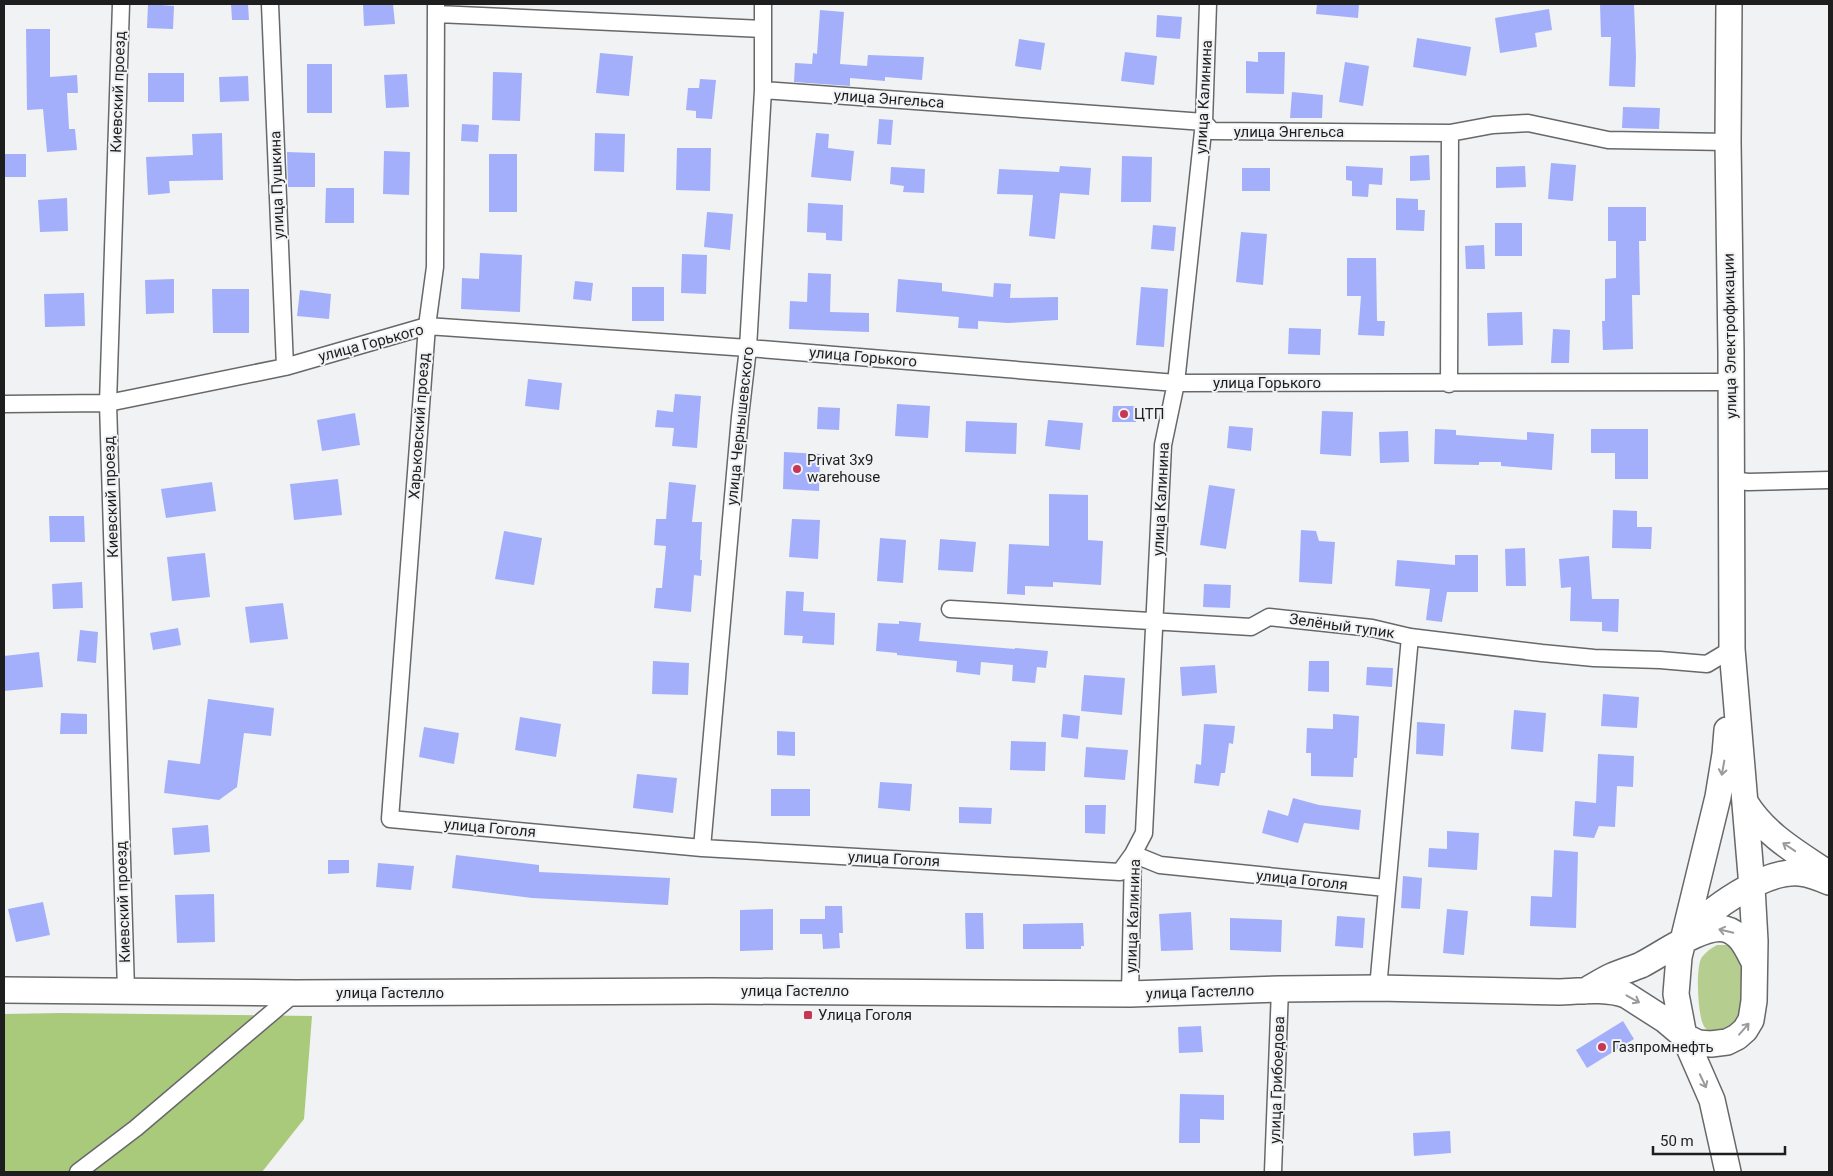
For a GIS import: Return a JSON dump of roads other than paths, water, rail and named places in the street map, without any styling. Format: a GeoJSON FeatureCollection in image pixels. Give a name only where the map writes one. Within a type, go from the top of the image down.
{"type":"FeatureCollection","features":[{"type":"Feature","properties":{"kind":"main road","name":"улица Электрофикации"},"geometry":{"type":"LineString","coordinates":[[1729,4],[1728,142],[1732,658]]}},
{"type":"Feature","properties":{"kind":"main road"},"geometry":{"type":"LineString","coordinates":[[1684,1036],[1698,1043],[1711,1044],[1727,1042],[1737,1037],[1745,1030],[1751,1020],[1754,1001],[1755,964],[1752,887],[1732,658]]}},
{"type":"Feature","properties":{"kind":"main road"},"geometry":{"type":"LineString","coordinates":[[1728,1172],[1722,1137],[1712,1100],[1684,1036],[1676,994],[1679,956],[1718,797],[1725,754],[1732,658]]}},
{"type":"Feature","properties":{"kind":"main road"},"geometry":{"type":"LineString","coordinates":[[1745,801],[1753,815],[1764,828],[1829,874]]}},
{"type":"Feature","properties":{"kind":"main road"},"geometry":{"type":"LineString","coordinates":[[1683,941],[1698,922],[1714,908],[1774,876],[1786,873],[1800,873],[1829,882]]}},
{"type":"Feature","properties":{"kind":"main road"},"geometry":{"type":"LineString","coordinates":[[1683,941],[1711,929],[1724,929],[1736,934],[1745,944],[1755,964]]}},
{"type":"Feature","properties":{"kind":"main road","name":"улица Гастелло"},"geometry":{"type":"LineString","coordinates":[[1585,991],[1683,941]]}},
{"type":"Feature","properties":{"kind":"main road","name":"улица Гастелло"},"geometry":{"type":"LineString","coordinates":[[4,990],[294,993],[720,991],[1130,994],[1378,988],[1550,992],[1585,991],[1620,992],[1665,1020],[1684,1036]]}},
{"type":"Feature","properties":{"kind":"street","name":"Киевский проезд"},"geometry":{"type":"LineString","coordinates":[[121,4],[108,403],[126,990]]}},
{"type":"Feature","properties":{"kind":"street","name":"улица Пушкина"},"geometry":{"type":"LineString","coordinates":[[270,4],[285,367]]}},
{"type":"Feature","properties":{"kind":"street","name":"улица Чернышевского"},"geometry":{"type":"LineString","coordinates":[[702,848],[740,417],[748,348],[763,90],[763,4]]}},
{"type":"Feature","properties":{"kind":"street","name":"улица Калинина"},"geometry":{"type":"LineString","coordinates":[[1130,994],[1133,854],[1144,833],[1163,445],[1176,383],[1204,122],[1208,4]]}},
{"type":"Feature","properties":{"kind":"street"},"geometry":{"type":"LineString","coordinates":[[437,9],[763,29]]}},
{"type":"Feature","properties":{"kind":"street","name":"Харьковский проезд"},"geometry":{"type":"LineString","coordinates":[[390,819],[427,326],[435,266],[437,9]]}},
{"type":"Feature","properties":{"kind":"street","name":"улица Энгельса"},"geometry":{"type":"LineString","coordinates":[[763,90],[1204,122],[1212,131],[1450,133],[1528,123],[1608,140],[1728,142]]}},
{"type":"Feature","properties":{"kind":"street"},"geometry":{"type":"LineString","coordinates":[[1449,384],[1450,133]]}},
{"type":"Feature","properties":{"kind":"street","name":"улица Горького"},"geometry":{"type":"LineString","coordinates":[[4,404],[108,403],[285,367],[427,326],[748,348],[1176,383],[1731,382]]}},
{"type":"Feature","properties":{"kind":"street"},"geometry":{"type":"LineString","coordinates":[[1732,480],[1748,482],[1829,480]]}},
{"type":"Feature","properties":{"kind":"street","name":"Зелёный тупик"},"geometry":{"type":"LineString","coordinates":[[950,609],[1251,627],[1269,616],[1372,628],[1410,637],[1594,658],[1660,660],[1707,664],[1732,658]]}},
{"type":"Feature","properties":{"kind":"street"},"geometry":{"type":"LineString","coordinates":[[1378,988],[1410,637]]}},
{"type":"Feature","properties":{"kind":"street","name":"улица Гоголя"},"geometry":{"type":"LineString","coordinates":[[390,819],[702,848],[1120,872],[1133,854],[1160,865],[1386,888]]}},
{"type":"Feature","properties":{"kind":"street","name":"улица Грибоедова"},"geometry":{"type":"LineString","coordinates":[[1273,1172],[1280,989]]}},
{"type":"Feature","properties":{"kind":"street"},"geometry":{"type":"LineString","coordinates":[[78,1172],[136,1128],[294,993]]}},
{"type":"Feature","properties":{"kind":"place","name":"ЦТП"},"geometry":{"type":"Point","coordinates":[1124,414]}},
{"type":"Feature","properties":{"kind":"place","name":"Privat 3x9 warehouse"},"geometry":{"type":"Point","coordinates":[797,469]}},
{"type":"Feature","properties":{"kind":"place","name":"Улица Гоголя"},"geometry":{"type":"Point","coordinates":[808,1015]}},
{"type":"Feature","properties":{"kind":"place","name":"Газпромнефть"},"geometry":{"type":"Point","coordinates":[1602,1047]}}]}
